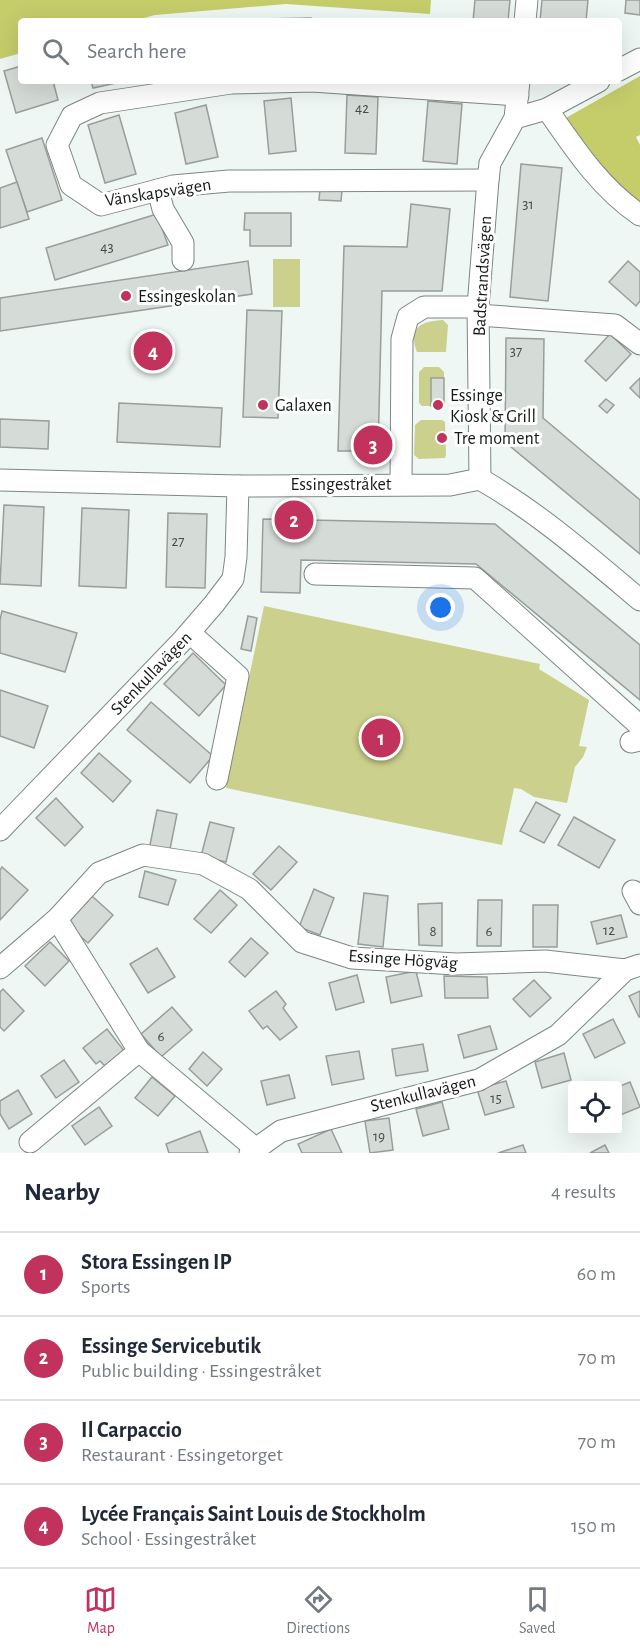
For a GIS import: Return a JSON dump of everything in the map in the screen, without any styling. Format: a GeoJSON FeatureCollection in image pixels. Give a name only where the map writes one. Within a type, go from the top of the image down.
{"type":"FeatureCollection","features":[{"type":"Feature","properties":{"kind":"street"},"geometry":{"type":"LineString","coordinates":[[525,18],[527,0]]}},
{"type":"Feature","properties":{"kind":"street"},"geometry":{"type":"LineString","coordinates":[[622,68],[640,59]]}},
{"type":"Feature","properties":{"kind":"street","name":"Vänskapsvägen"},"geometry":{"type":"LineString","coordinates":[[224,84],[100,103],[72,116],[57,146],[71,185],[101,204],[173,186],[230,181],[488,180]]}},
{"type":"Feature","properties":{"kind":"street","name":"Vänskapsvägen"},"geometry":{"type":"LineString","coordinates":[[400,84],[518,88]]}},
{"type":"Feature","properties":{"kind":"street"},"geometry":{"type":"LineString","coordinates":[[515,118],[547,109],[593,84]]}},
{"type":"Feature","properties":{"kind":"street","name":"Badstrandsvägen"},"geometry":{"type":"LineString","coordinates":[[480,478],[478,311],[488,180],[490,163],[515,118],[518,88]]}},
{"type":"Feature","properties":{"kind":"street"},"geometry":{"type":"LineString","coordinates":[[547,109],[583,161],[602,182],[630,208],[640,214]]}},
{"type":"Feature","properties":{"kind":"street"},"geometry":{"type":"LineString","coordinates":[[158,190],[163,209],[183,243],[183,260]]}},
{"type":"Feature","properties":{"kind":"street"},"geometry":{"type":"LineString","coordinates":[[400,484],[402,339],[408,317],[424,307],[615,325],[640,344]]}},
{"type":"Feature","properties":{"kind":"street"},"geometry":{"type":"LineString","coordinates":[[480,478],[578,548],[640,600]]}},
{"type":"Feature","properties":{"kind":"street","name":"Essingestråket"},"geometry":{"type":"LineString","coordinates":[[0,480],[238,486],[450,485],[480,478]]}},
{"type":"Feature","properties":{"kind":"street","name":"Stenkullavägen"},"geometry":{"type":"LineString","coordinates":[[0,830],[190,633],[233,579],[236,557],[238,486]]}},
{"type":"Feature","properties":{"kind":"street"},"geometry":{"type":"LineString","coordinates":[[315,574],[475,578],[637,736]]}},
{"type":"Feature","properties":{"kind":"street"},"geometry":{"type":"LineString","coordinates":[[190,633],[238,676],[217,779]]}},
{"type":"Feature","properties":{"kind":"street","name":"Essinge Högväg"},"geometry":{"type":"LineString","coordinates":[[0,968],[57,919],[99,873],[143,855],[203,864],[249,889],[302,942],[352,958],[456,964],[545,961],[633,967]]}},
{"type":"Feature","properties":{"kind":"street"},"geometry":{"type":"LineString","coordinates":[[57,919],[139,1051],[253,1151]]}},
{"type":"Feature","properties":{"kind":"street","name":"Stenkullavägen"},"geometry":{"type":"LineString","coordinates":[[253,1151],[281,1131],[366,1107],[479,1080],[558,1035],[633,967]]}},
{"type":"Feature","properties":{"kind":"street"},"geometry":{"type":"LineString","coordinates":[[30,1142],[139,1051]]}},
{"type":"Feature","properties":{"kind":"green space"},"geometry":{"type":"Polygon","coordinates":[[[0,0],[431,0],[430,14],[286,4],[155,15],[144,18],[18,18],[18,54],[0,59],[0,0]]]}},
{"type":"Feature","properties":{"kind":"green space"},"geometry":{"type":"Polygon","coordinates":[[[640,76],[640,135],[636,137],[640,145],[640,210],[619,193],[564,119],[640,76]]]}},
{"type":"Feature","properties":{"kind":"green space"},"geometry":{"type":"Polygon","coordinates":[[[273,259],[300,259],[300,307],[273,307],[273,259]]]}},
{"type":"Feature","properties":{"kind":"green space"},"geometry":{"type":"Polygon","coordinates":[[[443,320],[448,325],[446,352],[417,352],[414,337],[418,327],[429,322],[443,320]]]}},
{"type":"Feature","properties":{"kind":"green space"},"geometry":{"type":"Polygon","coordinates":[[[424,367],[439,367],[444,372],[444,378],[431,406],[422,406],[419,403],[419,372],[424,367]]]}},
{"type":"Feature","properties":{"kind":"green space"},"geometry":{"type":"Polygon","coordinates":[[[421,420],[445,422],[445,458],[419,459],[414,455],[415,425],[421,420]]]}},
{"type":"Feature","properties":{"kind":"green space"},"geometry":{"type":"Polygon","coordinates":[[[264,606],[540,664],[539,669],[589,700],[579,746],[587,747],[575,767],[567,803],[534,797],[521,789],[514,788],[502,845],[226,788],[264,606]]]}},
{"type":"Feature","properties":{"kind":"building"},"geometry":{"type":"Polygon","coordinates":[[[475,0],[510,0],[508,18],[473,18],[475,0]]]}},
{"type":"Feature","properties":{"kind":"building"},"geometry":{"type":"Polygon","coordinates":[[[542,0],[588,0],[586,18],[540,18],[542,0]]]}},
{"type":"Feature","properties":{"kind":"building"},"geometry":{"type":"Polygon","coordinates":[[[626,0],[640,0],[640,15],[625,13],[626,0]]]}},
{"type":"Feature","properties":{"kind":"building"},"geometry":{"type":"Polygon","coordinates":[[[18,67],[18,84],[54,84],[58,100],[16,113],[4,71],[18,67]]]}},
{"type":"Feature","properties":{"kind":"building"},"geometry":{"type":"Polygon","coordinates":[[[92,84],[111,84],[93,88],[92,84]]]}},
{"type":"Feature","properties":{"kind":"building"},"geometry":{"type":"Polygon","coordinates":[[[347,95],[378,97],[376,154],[345,153],[347,95]]]}},
{"type":"Feature","properties":{"kind":"building"},"geometry":{"type":"Polygon","coordinates":[[[291,98],[296,151],[269,154],[264,101],[291,98]]]}},
{"type":"Feature","properties":{"kind":"building"},"geometry":{"type":"Polygon","coordinates":[[[428,101],[462,104],[457,164],[423,161],[428,101]]]}},
{"type":"Feature","properties":{"kind":"building"},"geometry":{"type":"Polygon","coordinates":[[[206,105],[218,157],[186,164],[175,113],[206,105]]]}},
{"type":"Feature","properties":{"kind":"building"},"geometry":{"type":"Polygon","coordinates":[[[119,115],[136,174],[105,183],[88,125],[119,115]]]}},
{"type":"Feature","properties":{"kind":"building"},"geometry":{"type":"Polygon","coordinates":[[[42,138],[62,200],[27,212],[6,150],[42,138]]]}},
{"type":"Feature","properties":{"kind":"building"},"geometry":{"type":"Polygon","coordinates":[[[521,164],[562,168],[548,301],[510,297],[521,164]]]}},
{"type":"Feature","properties":{"kind":"building"},"geometry":{"type":"Polygon","coordinates":[[[17,182],[29,219],[0,228],[0,188],[17,182]]]}},
{"type":"Feature","properties":{"kind":"building"},"geometry":{"type":"Polygon","coordinates":[[[320,189],[342,190],[341,201],[319,200],[320,189]]]}},
{"type":"Feature","properties":{"kind":"building"},"geometry":{"type":"Polygon","coordinates":[[[411,204],[450,209],[442,291],[382,291],[378,451],[338,451],[344,246],[407,247],[411,204]]]}},
{"type":"Feature","properties":{"kind":"building"},"geometry":{"type":"Polygon","coordinates":[[[245,213],[291,213],[291,246],[250,246],[250,230],[244,230],[245,213]]]}},
{"type":"Feature","properties":{"kind":"building"},"geometry":{"type":"Polygon","coordinates":[[[157,214],[168,245],[55,280],[46,248],[157,214]]]}},
{"type":"Feature","properties":{"kind":"building","name":"Essingeskolan"},"geometry":{"type":"Polygon","coordinates":[[[248,261],[252,294],[0,331],[0,298],[248,261]]]}},
{"type":"Feature","properties":{"kind":"building"},"geometry":{"type":"Polygon","coordinates":[[[628,261],[640,272],[640,301],[636,306],[609,282],[628,261]]]}},
{"type":"Feature","properties":{"kind":"building"},"geometry":{"type":"Polygon","coordinates":[[[247,310],[282,311],[278,418],[243,417],[247,310]]]}},
{"type":"Feature","properties":{"kind":"building"},"geometry":{"type":"Polygon","coordinates":[[[610,334],[631,354],[606,381],[585,361],[610,334]]]}},
{"type":"Feature","properties":{"kind":"building"},"geometry":{"type":"Polygon","coordinates":[[[506,338],[544,339],[543,418],[640,500],[640,554],[505,442],[506,338]]]}},
{"type":"Feature","properties":{"kind":"building"},"geometry":{"type":"Polygon","coordinates":[[[431,378],[444,378],[444,406],[431,406],[431,378]]]}},
{"type":"Feature","properties":{"kind":"building"},"geometry":{"type":"Polygon","coordinates":[[[640,378],[640,398],[630,388],[640,378]]]}},
{"type":"Feature","properties":{"kind":"building"},"geometry":{"type":"Polygon","coordinates":[[[606,399],[614,405],[607,413],[599,406],[606,399]]]}},
{"type":"Feature","properties":{"kind":"building"},"geometry":{"type":"Polygon","coordinates":[[[119,403],[222,408],[220,447],[117,442],[119,403]]]}},
{"type":"Feature","properties":{"kind":"building"},"geometry":{"type":"Polygon","coordinates":[[[0,419],[49,421],[48,449],[0,447],[0,419]]]}},
{"type":"Feature","properties":{"kind":"building"},"geometry":{"type":"Polygon","coordinates":[[[4,505],[44,507],[41,586],[0,584],[4,505]]]}},
{"type":"Feature","properties":{"kind":"building"},"geometry":{"type":"Polygon","coordinates":[[[82,508],[129,510],[126,588],[79,586],[82,508]]]}},
{"type":"Feature","properties":{"kind":"building"},"geometry":{"type":"Polygon","coordinates":[[[168,513],[207,514],[205,588],[166,587],[168,513]]]}},
{"type":"Feature","properties":{"kind":"building"},"geometry":{"type":"Polygon","coordinates":[[[263,519],[495,524],[640,645],[640,700],[476,564],[301,560],[300,593],[261,592],[263,519]]]}},
{"type":"Feature","properties":{"kind":"building"},"geometry":{"type":"Polygon","coordinates":[[[2,611],[77,633],[65,672],[0,653],[2,611]]]}},
{"type":"Feature","properties":{"kind":"building"},"geometry":{"type":"Polygon","coordinates":[[[248,616],[257,618],[251,651],[241,649],[248,616]]]}},
{"type":"Feature","properties":{"kind":"building"},"geometry":{"type":"Polygon","coordinates":[[[193,653],[226,685],[199,716],[164,684],[193,653]]]}},
{"type":"Feature","properties":{"kind":"building"},"geometry":{"type":"Polygon","coordinates":[[[0,690],[48,706],[34,748],[0,736],[0,690]]]}},
{"type":"Feature","properties":{"kind":"building"},"geometry":{"type":"Polygon","coordinates":[[[151,702],[213,756],[190,783],[127,730],[151,702]]]}},
{"type":"Feature","properties":{"kind":"building"},"geometry":{"type":"Polygon","coordinates":[[[99,753],[131,781],[113,802],[81,773],[99,753]]]}},
{"type":"Feature","properties":{"kind":"building"},"geometry":{"type":"Polygon","coordinates":[[[56,798],[83,827],[65,846],[36,818],[56,798]]]}},
{"type":"Feature","properties":{"kind":"building"},"geometry":{"type":"Polygon","coordinates":[[[536,802],[560,815],[544,843],[520,831],[536,802]]]}},
{"type":"Feature","properties":{"kind":"building"},"geometry":{"type":"Polygon","coordinates":[[[157,810],[177,814],[169,854],[149,850],[157,810]]]}},
{"type":"Feature","properties":{"kind":"building"},"geometry":{"type":"Polygon","coordinates":[[[574,817],[615,840],[599,868],[558,845],[574,817]]]}},
{"type":"Feature","properties":{"kind":"building"},"geometry":{"type":"Polygon","coordinates":[[[210,822],[234,828],[226,862],[201,856],[210,822]]]}},
{"type":"Feature","properties":{"kind":"building"},"geometry":{"type":"Polygon","coordinates":[[[279,846],[297,862],[271,890],[253,874],[279,846]]]}},
{"type":"Feature","properties":{"kind":"building"},"geometry":{"type":"Polygon","coordinates":[[[2,867],[28,890],[0,920],[0,870],[2,867]]]}},
{"type":"Feature","properties":{"kind":"building"},"geometry":{"type":"Polygon","coordinates":[[[145,871],[176,880],[168,905],[139,897],[145,871]]]}},
{"type":"Feature","properties":{"kind":"building"},"geometry":{"type":"Polygon","coordinates":[[[314,889],[334,898],[320,935],[299,927],[314,889]]]}},
{"type":"Feature","properties":{"kind":"building"},"geometry":{"type":"Polygon","coordinates":[[[220,890],[237,905],[211,933],[194,919],[220,890]]]}},
{"type":"Feature","properties":{"kind":"building"},"geometry":{"type":"Polygon","coordinates":[[[364,893],[388,896],[383,947],[358,944],[364,893]]]}},
{"type":"Feature","properties":{"kind":"building"},"geometry":{"type":"Polygon","coordinates":[[[92,896],[113,915],[88,943],[66,924],[92,896]]]}},
{"type":"Feature","properties":{"kind":"building"},"geometry":{"type":"Polygon","coordinates":[[[478,900],[502,900],[501,946],[477,946],[478,900]]]}},
{"type":"Feature","properties":{"kind":"building"},"geometry":{"type":"Polygon","coordinates":[[[442,903],[442,946],[419,945],[418,904],[442,903]]]}},
{"type":"Feature","properties":{"kind":"building"},"geometry":{"type":"Polygon","coordinates":[[[533,905],[558,905],[557,947],[533,947],[533,905]]]}},
{"type":"Feature","properties":{"kind":"building"},"geometry":{"type":"Polygon","coordinates":[[[621,915],[627,937],[597,944],[591,922],[621,915]]]}},
{"type":"Feature","properties":{"kind":"building"},"geometry":{"type":"Polygon","coordinates":[[[251,938],[268,953],[245,977],[229,962],[251,938]]]}},
{"type":"Feature","properties":{"kind":"building"},"geometry":{"type":"Polygon","coordinates":[[[50,942],[69,961],[45,986],[25,966],[50,942]]]}},
{"type":"Feature","properties":{"kind":"building"},"geometry":{"type":"Polygon","coordinates":[[[157,948],[175,977],[148,993],[130,964],[157,948]]]}},
{"type":"Feature","properties":{"kind":"building"},"geometry":{"type":"Polygon","coordinates":[[[416,971],[422,996],[391,1003],[386,977],[416,971]]]}},
{"type":"Feature","properties":{"kind":"building"},"geometry":{"type":"Polygon","coordinates":[[[357,975],[364,1002],[336,1010],[329,983],[357,975]]]}},
{"type":"Feature","properties":{"kind":"building"},"geometry":{"type":"Polygon","coordinates":[[[444,976],[487,977],[488,998],[445,998],[444,976]]]}},
{"type":"Feature","properties":{"kind":"building"},"geometry":{"type":"Polygon","coordinates":[[[534,980],[551,998],[530,1017],[513,999],[534,980]]]}},
{"type":"Feature","properties":{"kind":"building"},"geometry":{"type":"Polygon","coordinates":[[[3,989],[24,1011],[4,1031],[0,1027],[0,992],[3,989]]]}},
{"type":"Feature","properties":{"kind":"building"},"geometry":{"type":"Polygon","coordinates":[[[276,991],[286,1004],[283,1008],[297,1027],[280,1040],[267,1026],[263,1029],[249,1011],[276,991]]]}},
{"type":"Feature","properties":{"kind":"building"},"geometry":{"type":"Polygon","coordinates":[[[640,991],[640,1017],[639,1017],[629,996],[640,991]]]}},
{"type":"Feature","properties":{"kind":"building"},"geometry":{"type":"Polygon","coordinates":[[[172,1007],[192,1030],[161,1057],[141,1034],[172,1007]]]}},
{"type":"Feature","properties":{"kind":"building"},"geometry":{"type":"Polygon","coordinates":[[[613,1019],[625,1043],[595,1058],[583,1034],[613,1019]]]}},
{"type":"Feature","properties":{"kind":"building"},"geometry":{"type":"Polygon","coordinates":[[[490,1026],[497,1049],[464,1058],[458,1035],[490,1026]]]}},
{"type":"Feature","properties":{"kind":"building"},"geometry":{"type":"Polygon","coordinates":[[[107,1029],[125,1052],[106,1067],[100,1061],[96,1064],[83,1048],[107,1029]]]}},
{"type":"Feature","properties":{"kind":"building"},"geometry":{"type":"Polygon","coordinates":[[[423,1044],[428,1071],[396,1076],[392,1049],[423,1044]]]}},
{"type":"Feature","properties":{"kind":"building"},"geometry":{"type":"Polygon","coordinates":[[[359,1051],[364,1079],[332,1085],[326,1056],[359,1051]]]}},
{"type":"Feature","properties":{"kind":"building"},"geometry":{"type":"Polygon","coordinates":[[[203,1052],[222,1069],[207,1086],[189,1069],[203,1052]]]}},
{"type":"Feature","properties":{"kind":"building"},"geometry":{"type":"Polygon","coordinates":[[[564,1053],[571,1080],[542,1088],[535,1062],[564,1053]]]}},
{"type":"Feature","properties":{"kind":"building"},"geometry":{"type":"Polygon","coordinates":[[[64,1060],[79,1082],[56,1098],[41,1076],[64,1060]]]}},
{"type":"Feature","properties":{"kind":"building"},"geometry":{"type":"Polygon","coordinates":[[[289,1075],[295,1098],[267,1105],[261,1081],[289,1075]]]}},
{"type":"Feature","properties":{"kind":"building"},"geometry":{"type":"Polygon","coordinates":[[[152,1077],[175,1096],[158,1116],[135,1098],[152,1077]]]}},
{"type":"Feature","properties":{"kind":"building"},"geometry":{"type":"Polygon","coordinates":[[[506,1081],[514,1107],[485,1115],[477,1089],[506,1081]]]}},
{"type":"Feature","properties":{"kind":"building"},"geometry":{"type":"Polygon","coordinates":[[[630,1082],[640,1107],[622,1114],[622,1085],[630,1082]]]}},
{"type":"Feature","properties":{"kind":"building"},"geometry":{"type":"Polygon","coordinates":[[[18,1090],[32,1114],[9,1129],[0,1114],[0,1101],[18,1090]]]}},
{"type":"Feature","properties":{"kind":"building"},"geometry":{"type":"Polygon","coordinates":[[[442,1102],[449,1129],[423,1136],[416,1109],[442,1102]]]}},
{"type":"Feature","properties":{"kind":"building"},"geometry":{"type":"Polygon","coordinates":[[[99,1107],[112,1126],[85,1145],[72,1126],[99,1107]]]}},
{"type":"Feature","properties":{"kind":"building"},"geometry":{"type":"Polygon","coordinates":[[[389,1118],[393,1150],[370,1153],[365,1121],[389,1118]]]}},
{"type":"Feature","properties":{"kind":"building"},"geometry":{"type":"Polygon","coordinates":[[[331,1129],[342,1153],[302,1153],[298,1144],[331,1129]]]}},
{"type":"Feature","properties":{"kind":"building"},"geometry":{"type":"Polygon","coordinates":[[[200,1131],[208,1153],[169,1153],[166,1144],[200,1131]]]}},
{"type":"Feature","properties":{"kind":"building"},"geometry":{"type":"Polygon","coordinates":[[[523,1145],[526,1153],[498,1153],[523,1145]]]}},
{"type":"Feature","properties":{"kind":"building"},"geometry":{"type":"Polygon","coordinates":[[[605,1145],[609,1153],[590,1153],[605,1145]]]}},
{"type":"Feature","properties":{"kind":"place","name":"Essingeskolan"},"geometry":{"type":"Point","coordinates":[126,296]}},
{"type":"Feature","properties":{"kind":"place","name":"Lycée Français Saint Louis de Stockholm"},"geometry":{"type":"Point","coordinates":[153,351]}},
{"type":"Feature","properties":{"kind":"place","name":"Galaxen"},"geometry":{"type":"Point","coordinates":[263,405]}},
{"type":"Feature","properties":{"kind":"place","name":"Essinge Kiosk & Grill"},"geometry":{"type":"Point","coordinates":[438,405]}},
{"type":"Feature","properties":{"kind":"place","name":"Tre moment"},"geometry":{"type":"Point","coordinates":[442,438]}},
{"type":"Feature","properties":{"kind":"place","name":"Il Carpaccio"},"geometry":{"type":"Point","coordinates":[373,445]}},
{"type":"Feature","properties":{"kind":"place","name":"Essinge Servicebutik"},"geometry":{"type":"Point","coordinates":[294,520]}},
{"type":"Feature","properties":{"kind":"place","name":"Stora Essingen IP"},"geometry":{"type":"Point","coordinates":[381,738]}}]}
